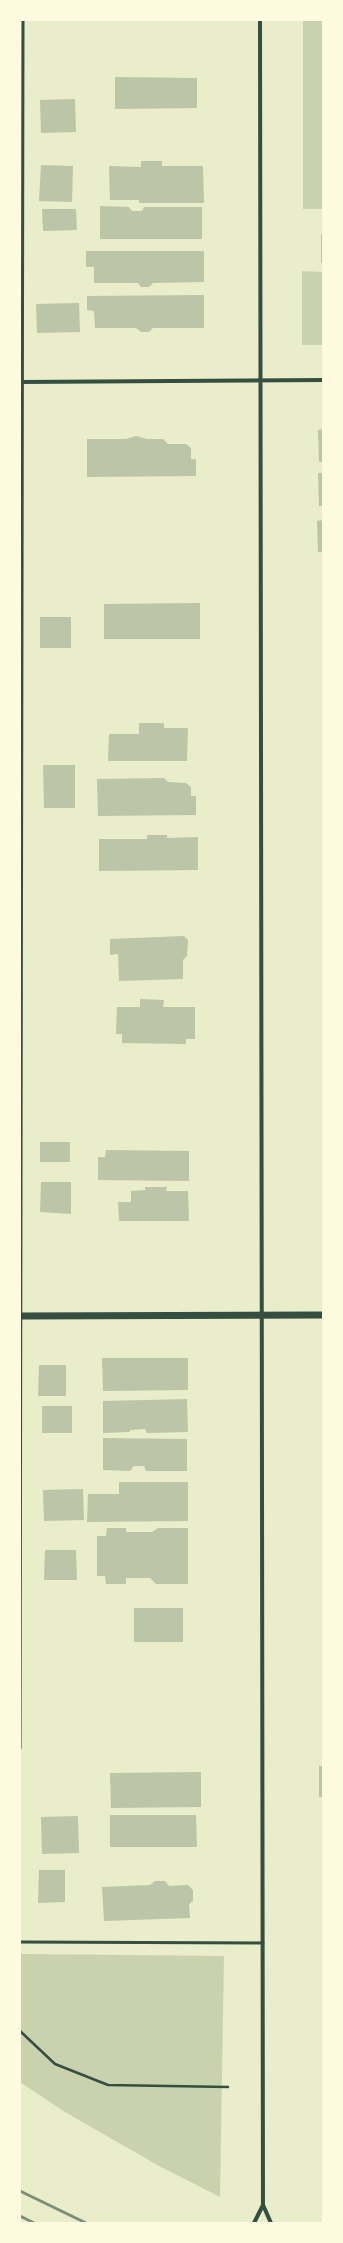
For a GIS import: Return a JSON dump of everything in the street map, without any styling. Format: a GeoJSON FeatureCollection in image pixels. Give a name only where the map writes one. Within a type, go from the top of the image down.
{"type":"FeatureCollection","features":[{"type":"Feature","properties":{"kind":"street"},"geometry":{"type":"LineString","coordinates":[[260,20],[263,2205],[271,2223]]}},
{"type":"Feature","properties":{"kind":"street"},"geometry":{"type":"LineString","coordinates":[[21,382],[323,380]]}},
{"type":"Feature","properties":{"kind":"street"},"geometry":{"type":"LineString","coordinates":[[20,1316],[323,1315]]}},
{"type":"Feature","properties":{"kind":"street"},"geometry":{"type":"LineString","coordinates":[[254,2223],[263,2205]]}},
{"type":"Feature","properties":{"kind":"lane"},"geometry":{"type":"LineString","coordinates":[[20,1748],[21,382],[23,20]]}},
{"type":"Feature","properties":{"kind":"lane"},"geometry":{"type":"LineString","coordinates":[[20,1942],[263,1943]]}},
{"type":"Feature","properties":{"kind":"path"},"geometry":{"type":"LineString","coordinates":[[20,2031],[55,2064],[108,2085],[228,2087]]}},
{"type":"Feature","properties":{"kind":"green space"},"geometry":{"type":"Polygon","coordinates":[[[303,20],[323,20],[323,209],[303,209],[303,20]]]}},
{"type":"Feature","properties":{"kind":"green space"},"geometry":{"type":"Polygon","coordinates":[[[302,271],[323,272],[323,345],[302,345],[302,271]]]}},
{"type":"Feature","properties":{"kind":"green space"},"geometry":{"type":"Polygon","coordinates":[[[20,1954],[224,1956],[220,2197],[159,2166],[65,2112],[20,2082],[20,1954]]]}},
{"type":"Feature","properties":{"kind":"building"},"geometry":{"type":"Polygon","coordinates":[[[115,77],[197,78],[197,108],[115,109],[115,77]]]}},
{"type":"Feature","properties":{"kind":"building"},"geometry":{"type":"Polygon","coordinates":[[[75,99],[76,132],[41,133],[40,100],[75,99]]]}},
{"type":"Feature","properties":{"kind":"building"},"geometry":{"type":"Polygon","coordinates":[[[141,161],[162,161],[162,166],[203,166],[204,203],[139,203],[139,200],[110,200],[109,166],[141,167],[141,161]]]}},
{"type":"Feature","properties":{"kind":"building"},"geometry":{"type":"Polygon","coordinates":[[[41,165],[73,166],[72,202],[39,201],[41,165]]]}},
{"type":"Feature","properties":{"kind":"building"},"geometry":{"type":"Polygon","coordinates":[[[100,206],[129,207],[132,211],[142,211],[144,207],[202,207],[202,239],[100,239],[100,206]]]}},
{"type":"Feature","properties":{"kind":"building"},"geometry":{"type":"Polygon","coordinates":[[[42,209],[76,209],[77,230],[43,231],[42,209]]]}},
{"type":"Feature","properties":{"kind":"building"},"geometry":{"type":"Polygon","coordinates":[[[321,234],[323,234],[323,263],[321,263],[321,234]]]}},
{"type":"Feature","properties":{"kind":"building"},"geometry":{"type":"Polygon","coordinates":[[[86,251],[204,251],[204,282],[153,283],[149,287],[141,287],[138,283],[94,283],[94,267],[86,267],[86,251]]]}},
{"type":"Feature","properties":{"kind":"building"},"geometry":{"type":"Polygon","coordinates":[[[204,295],[204,328],[153,328],[149,332],[141,332],[136,328],[95,328],[94,311],[87,310],[87,296],[204,295]]]}},
{"type":"Feature","properties":{"kind":"building"},"geometry":{"type":"Polygon","coordinates":[[[79,303],[80,332],[37,333],[36,304],[79,303]]]}},
{"type":"Feature","properties":{"kind":"building"},"geometry":{"type":"Polygon","coordinates":[[[323,429],[323,462],[319,462],[318,430],[323,429]]]}},
{"type":"Feature","properties":{"kind":"building"},"geometry":{"type":"Polygon","coordinates":[[[136,436],[147,439],[163,439],[168,444],[186,444],[191,448],[191,459],[196,459],[196,476],[87,477],[87,439],[126,439],[136,436]]]}},
{"type":"Feature","properties":{"kind":"building"},"geometry":{"type":"Polygon","coordinates":[[[318,473],[323,473],[323,506],[319,506],[318,473]]]}},
{"type":"Feature","properties":{"kind":"building"},"geometry":{"type":"Polygon","coordinates":[[[323,520],[323,552],[318,552],[317,521],[323,520]]]}},
{"type":"Feature","properties":{"kind":"building"},"geometry":{"type":"Polygon","coordinates":[[[200,603],[200,639],[104,639],[104,604],[200,603]]]}},
{"type":"Feature","properties":{"kind":"building"},"geometry":{"type":"Polygon","coordinates":[[[40,617],[71,617],[71,648],[40,648],[40,617]]]}},
{"type":"Feature","properties":{"kind":"building"},"geometry":{"type":"Polygon","coordinates":[[[139,723],[164,723],[164,728],[188,728],[187,761],[108,761],[109,734],[139,734],[139,723]]]}},
{"type":"Feature","properties":{"kind":"building"},"geometry":{"type":"Polygon","coordinates":[[[43,765],[75,765],[75,808],[44,808],[43,765]]]}},
{"type":"Feature","properties":{"kind":"building"},"geometry":{"type":"Polygon","coordinates":[[[164,778],[168,782],[186,783],[191,787],[191,796],[196,796],[196,815],[98,816],[97,779],[164,778]]]}},
{"type":"Feature","properties":{"kind":"building"},"geometry":{"type":"Polygon","coordinates":[[[147,835],[167,835],[167,838],[198,837],[198,870],[99,871],[99,839],[147,839],[147,835]]]}},
{"type":"Feature","properties":{"kind":"building"},"geometry":{"type":"Polygon","coordinates":[[[184,936],[188,940],[187,956],[183,960],[183,979],[119,981],[118,954],[110,955],[110,939],[184,936]]]}},
{"type":"Feature","properties":{"kind":"building"},"geometry":{"type":"Polygon","coordinates":[[[140,999],[164,1000],[163,1007],[195,1007],[195,1039],[186,1039],[186,1044],[122,1043],[122,1034],[116,1034],[117,1007],[140,1007],[140,999]]]}},
{"type":"Feature","properties":{"kind":"building"},"geometry":{"type":"Polygon","coordinates":[[[40,1142],[70,1142],[70,1162],[40,1162],[40,1142]]]}},
{"type":"Feature","properties":{"kind":"building"},"geometry":{"type":"Polygon","coordinates":[[[106,1150],[189,1151],[189,1181],[98,1180],[98,1157],[105,1157],[106,1150]]]}},
{"type":"Feature","properties":{"kind":"building"},"geometry":{"type":"Polygon","coordinates":[[[41,1182],[71,1182],[71,1214],[40,1212],[41,1182]]]}},
{"type":"Feature","properties":{"kind":"building"},"geometry":{"type":"Polygon","coordinates":[[[145,1187],[167,1187],[166,1191],[188,1191],[189,1221],[119,1221],[118,1202],[131,1202],[131,1191],[145,1190],[145,1187]]]}},
{"type":"Feature","properties":{"kind":"building"},"geometry":{"type":"Polygon","coordinates":[[[102,1358],[188,1358],[188,1390],[103,1391],[102,1358]]]}},
{"type":"Feature","properties":{"kind":"building"},"geometry":{"type":"Polygon","coordinates":[[[39,1365],[66,1365],[66,1396],[38,1396],[39,1365]]]}},
{"type":"Feature","properties":{"kind":"building"},"geometry":{"type":"Polygon","coordinates":[[[187,1399],[188,1432],[147,1433],[145,1429],[131,1430],[129,1432],[103,1433],[103,1401],[187,1399]]]}},
{"type":"Feature","properties":{"kind":"building"},"geometry":{"type":"Polygon","coordinates":[[[42,1406],[72,1406],[72,1433],[42,1433],[42,1406]]]}},
{"type":"Feature","properties":{"kind":"building"},"geometry":{"type":"Polygon","coordinates":[[[103,1438],[187,1439],[187,1471],[146,1471],[144,1466],[134,1466],[130,1471],[103,1470],[103,1438]]]}},
{"type":"Feature","properties":{"kind":"building"},"geometry":{"type":"Polygon","coordinates":[[[119,1482],[188,1482],[188,1521],[87,1522],[88,1494],[119,1494],[119,1482]]]}},
{"type":"Feature","properties":{"kind":"building"},"geometry":{"type":"Polygon","coordinates":[[[83,1489],[84,1520],[44,1521],[43,1490],[83,1489]]]}},
{"type":"Feature","properties":{"kind":"building"},"geometry":{"type":"Polygon","coordinates":[[[107,1528],[126,1528],[126,1532],[152,1532],[158,1528],[188,1528],[188,1584],[156,1584],[150,1578],[126,1578],[126,1584],[106,1584],[105,1576],[97,1576],[97,1536],[106,1536],[107,1528]]]}},
{"type":"Feature","properties":{"kind":"building"},"geometry":{"type":"Polygon","coordinates":[[[45,1550],[76,1550],[77,1580],[44,1580],[45,1550]]]}},
{"type":"Feature","properties":{"kind":"building"},"geometry":{"type":"Polygon","coordinates":[[[134,1608],[183,1608],[183,1642],[134,1642],[134,1608]]]}},
{"type":"Feature","properties":{"kind":"building"},"geometry":{"type":"Polygon","coordinates":[[[319,1766],[323,1766],[323,1797],[319,1797],[319,1766]]]}},
{"type":"Feature","properties":{"kind":"building"},"geometry":{"type":"Polygon","coordinates":[[[201,1772],[201,1807],[111,1808],[110,1773],[201,1772]]]}},
{"type":"Feature","properties":{"kind":"building"},"geometry":{"type":"Polygon","coordinates":[[[110,1815],[196,1815],[197,1847],[110,1847],[110,1815]]]}},
{"type":"Feature","properties":{"kind":"building"},"geometry":{"type":"Polygon","coordinates":[[[78,1816],[79,1853],[42,1854],[41,1817],[78,1816]]]}},
{"type":"Feature","properties":{"kind":"building"},"geometry":{"type":"Polygon","coordinates":[[[39,1870],[65,1870],[65,1902],[38,1903],[39,1870]]]}},
{"type":"Feature","properties":{"kind":"building"},"geometry":{"type":"Polygon","coordinates":[[[155,1881],[165,1881],[169,1886],[188,1885],[193,1890],[193,1901],[189,1904],[190,1918],[104,1921],[102,1887],[150,1885],[155,1881]]]}},
{"type":"Feature","properties":{"kind":"railway"},"geometry":{"type":"LineString","coordinates":[[20,2191],[86,2223]]}},
{"type":"Feature","properties":{"kind":"railway"},"geometry":{"type":"LineString","coordinates":[[20,2216],[34,2223]]}}]}
